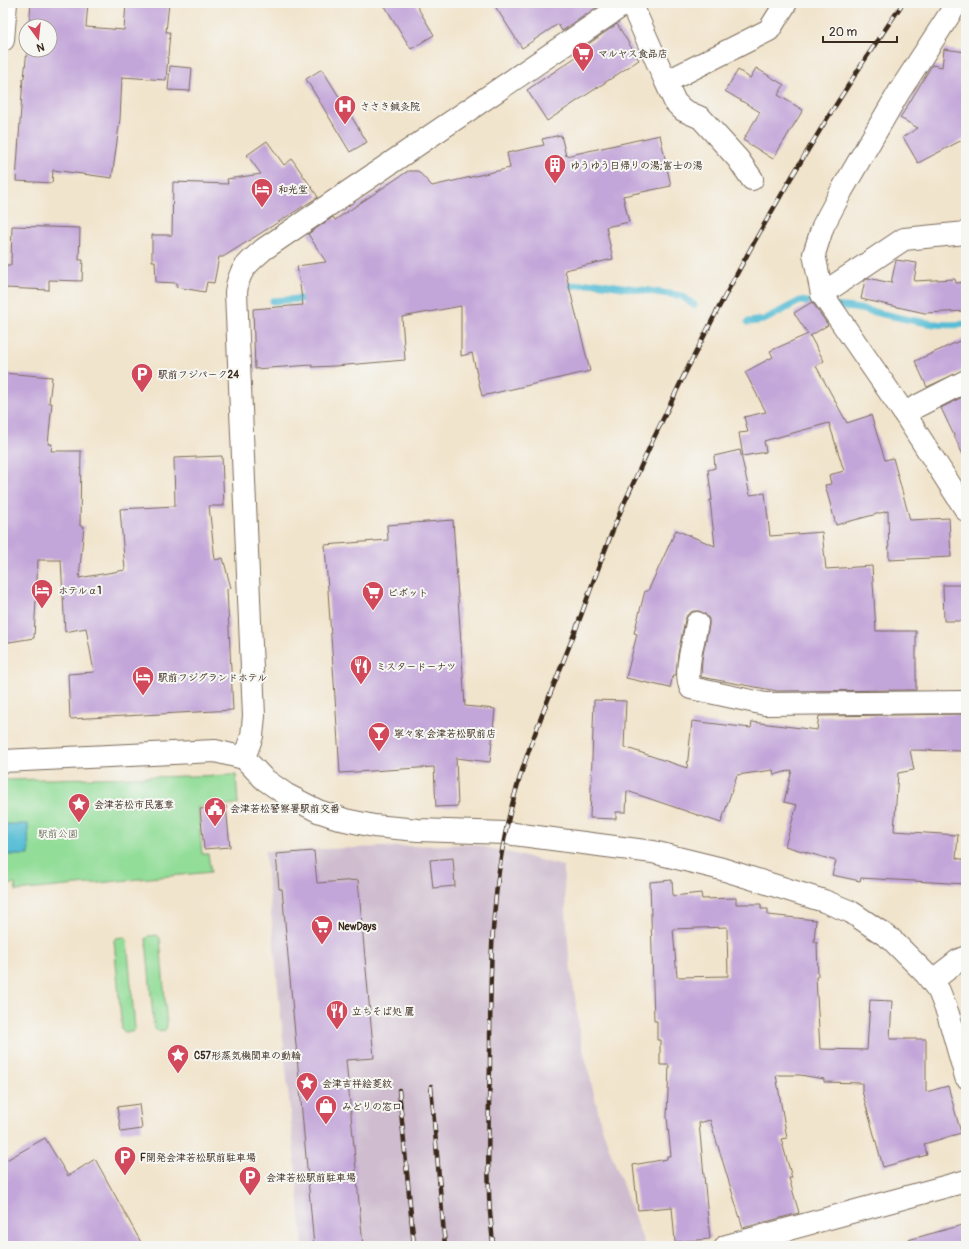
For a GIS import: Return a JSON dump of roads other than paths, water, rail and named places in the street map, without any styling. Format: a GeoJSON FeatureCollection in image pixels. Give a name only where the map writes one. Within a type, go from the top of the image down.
{"type":"FeatureCollection","features":[{"type":"Feature","properties":{"kind":"street"},"geometry":{"type":"LineString","coordinates":[[3,40],[6,3]]}},
{"type":"Feature","properties":{"kind":"street"},"geometry":{"type":"LineString","coordinates":[[244,758],[252,736],[254,716],[236,296],[240,273],[247,264],[264,249],[626,3]]}},
{"type":"Feature","properties":{"kind":"street"},"geometry":{"type":"LineString","coordinates":[[631,3],[675,102],[683,110],[701,118],[738,158],[752,179]]}},
{"type":"Feature","properties":{"kind":"street"},"geometry":{"type":"LineString","coordinates":[[666,82],[769,30],[786,3]]}},
{"type":"Feature","properties":{"kind":"street"},"geometry":{"type":"LineString","coordinates":[[957,3],[899,92],[842,190],[823,226],[814,254],[822,294],[904,413],[966,510]]}},
{"type":"Feature","properties":{"kind":"street"},"geometry":{"type":"LineString","coordinates":[[822,294],[904,239],[966,234]]}},
{"type":"Feature","properties":{"kind":"street"},"geometry":{"type":"LineString","coordinates":[[904,413],[966,381]]}},
{"type":"Feature","properties":{"kind":"street"},"geometry":{"type":"LineString","coordinates":[[697,623],[687,681],[691,688],[765,704],[966,702]]}},
{"type":"Feature","properties":{"kind":"street"},"geometry":{"type":"LineString","coordinates":[[3,761],[215,751],[244,758],[264,779],[287,795],[318,811],[345,820],[374,826],[418,830],[506,833],[652,852],[722,869],[824,901],[851,912],[891,939],[909,955],[932,982],[939,991],[948,1014],[966,1077]]}},
{"type":"Feature","properties":{"kind":"street"},"geometry":{"type":"LineString","coordinates":[[932,982],[959,960],[966,957]]}},
{"type":"Feature","properties":{"kind":"street"},"geometry":{"type":"LineString","coordinates":[[726,1246],[966,1181]]}},
{"type":"Feature","properties":{"kind":"water"},"geometry":{"type":"Polygon","coordinates":[[[3,824],[28,824],[29,855],[3,855],[3,824]]]}},
{"type":"Feature","properties":{"kind":"waterway"},"geometry":{"type":"LineString","coordinates":[[561,287],[596,283],[682,296],[694,305]]}},
{"type":"Feature","properties":{"kind":"waterway"},"geometry":{"type":"LineString","coordinates":[[273,301],[311,298]]}},
{"type":"Feature","properties":{"kind":"waterway"},"geometry":{"type":"LineString","coordinates":[[748,322],[764,320],[800,301],[823,304]]}},
{"type":"Feature","properties":{"kind":"waterway"},"geometry":{"type":"LineString","coordinates":[[835,306],[861,309],[929,323],[954,325],[966,324]]}},
{"type":"Feature","properties":{"kind":"railway"},"geometry":{"type":"LineString","coordinates":[[493,1246],[489,1206],[488,1160],[492,947],[501,859],[512,803],[520,777],[538,724],[616,522],[683,377],[716,312],[786,186],[824,124],[903,3]]}},
{"type":"Feature","properties":{"kind":"railway"},"geometry":{"type":"LineString","coordinates":[[431,1086],[445,1246]]}},
{"type":"Feature","properties":{"kind":"railway"},"geometry":{"type":"LineString","coordinates":[[399,1090],[414,1246]]}},
{"type":"Feature","properties":{"kind":"place","name":"マルヤス食品店"},"geometry":{"type":"Point","coordinates":[583,72]}},
{"type":"Feature","properties":{"kind":"place","name":"ささき鍼灸院"},"geometry":{"type":"Point","coordinates":[345,126]}},
{"type":"Feature","properties":{"kind":"place","name":"ゆうゆう日帰りの湯;富士の湯"},"geometry":{"type":"Point","coordinates":[555,184]}},
{"type":"Feature","properties":{"kind":"place","name":"和光堂"},"geometry":{"type":"Point","coordinates":[262,208]}},
{"type":"Feature","properties":{"kind":"place","name":"駅前フジパーク24"},"geometry":{"type":"Point","coordinates":[142,394]}},
{"type":"Feature","properties":{"kind":"place","name":"ホテルα1"},"geometry":{"type":"Point","coordinates":[42,610]}},
{"type":"Feature","properties":{"kind":"place","name":"ピボット"},"geometry":{"type":"Point","coordinates":[373,612]}},
{"type":"Feature","properties":{"kind":"place","name":"ミスタードーナツ"},"geometry":{"type":"Point","coordinates":[361,686]}},
{"type":"Feature","properties":{"kind":"place","name":"駅前フジグランドホテル"},"geometry":{"type":"Point","coordinates":[143,696]}},
{"type":"Feature","properties":{"kind":"place","name":"寧々家 会津若松駅前店"},"geometry":{"type":"Point","coordinates":[379,752]}},
{"type":"Feature","properties":{"kind":"place","name":"会津若松市民憲章"},"geometry":{"type":"Point","coordinates":[79,824]}},
{"type":"Feature","properties":{"kind":"place","name":"会津若松警察署駅前交番"},"geometry":{"type":"Point","coordinates":[215,828]}},
{"type":"Feature","properties":{"kind":"place","name":"NewDays"},"geometry":{"type":"Point","coordinates":[322,946]}},
{"type":"Feature","properties":{"kind":"place","name":"立ちそば処 鷹"},"geometry":{"type":"Point","coordinates":[337,1030]}},
{"type":"Feature","properties":{"kind":"place","name":"C57形蒸気機関車の動輪"},"geometry":{"type":"Point","coordinates":[178,1074]}},
{"type":"Feature","properties":{"kind":"place","name":"会津吉祥絵菱紋"},"geometry":{"type":"Point","coordinates":[307,1102]}},
{"type":"Feature","properties":{"kind":"place","name":"みどりの窓口"},"geometry":{"type":"Point","coordinates":[326,1126]}},
{"type":"Feature","properties":{"kind":"place","name":"F開発会津若松駅前駐車場"},"geometry":{"type":"Point","coordinates":[125,1176]}},
{"type":"Feature","properties":{"kind":"place","name":"会津若松駅前駐車場"},"geometry":{"type":"Point","coordinates":[250,1196]}},
{"type":"Feature","properties":{"kind":"park label","name":"駅前公園"},"geometry":{"type":"Point","coordinates":[58,833]}}]}
